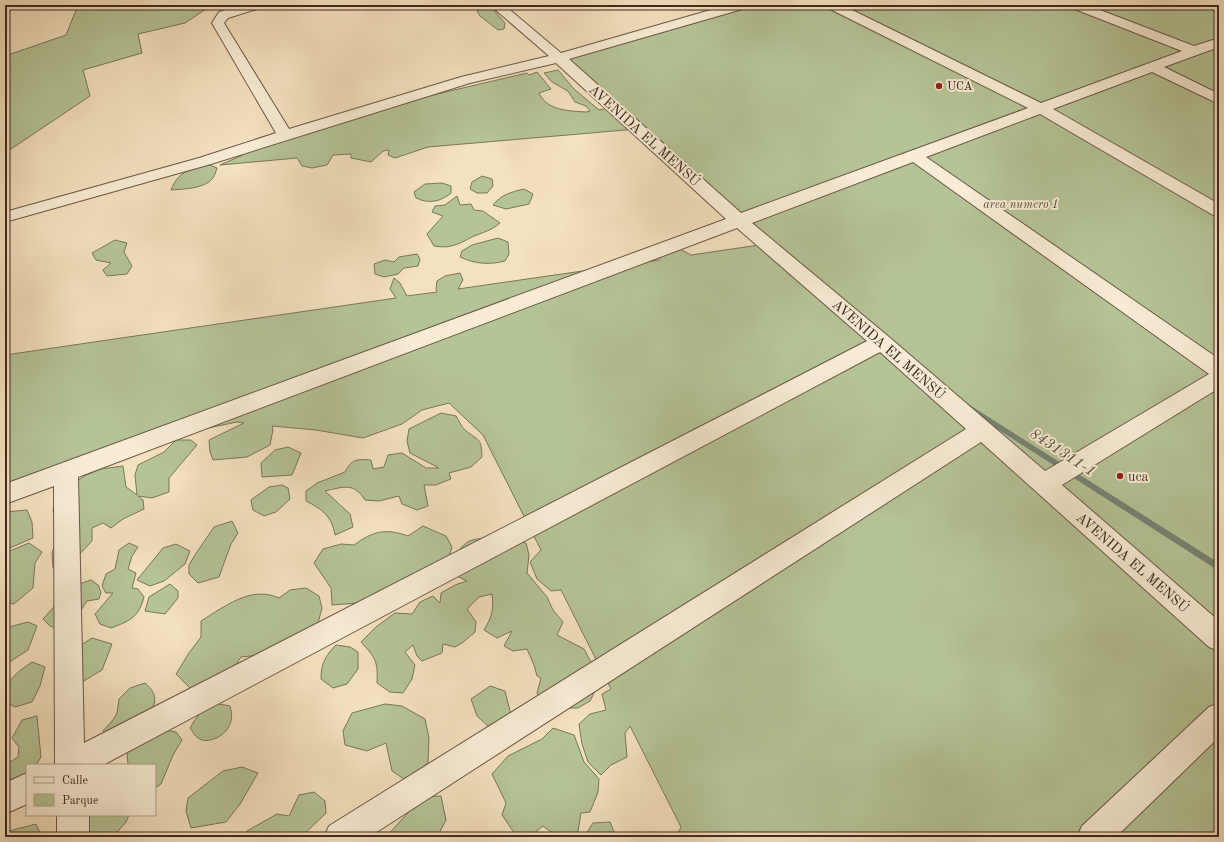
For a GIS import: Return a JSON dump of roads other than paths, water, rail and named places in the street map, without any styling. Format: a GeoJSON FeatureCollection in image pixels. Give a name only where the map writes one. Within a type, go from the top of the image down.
{"type":"FeatureCollection","features":[{"type":"Feature","properties":{"kind":"street"},"geometry":{"type":"LineString","coordinates":[[256,5],[223,15],[218,23],[285,135]]}},
{"type":"Feature","properties":{"kind":"street","name":"AVENIDA EL MENSÚ"},"geometry":{"type":"LineString","coordinates":[[496,5],[559,58],[738,220],[882,342],[1219,638]]}},
{"type":"Feature","properties":{"kind":"street"},"geometry":{"type":"LineString","coordinates":[[5,218],[205,161],[466,80],[559,58],[742,5]]}},
{"type":"Feature","properties":{"kind":"street"},"geometry":{"type":"LineString","coordinates":[[832,5],[1040,108],[1219,211]]}},
{"type":"Feature","properties":{"kind":"street"},"geometry":{"type":"LineString","coordinates":[[1076,5],[1194,51]]}},
{"type":"Feature","properties":{"kind":"street"},"geometry":{"type":"LineString","coordinates":[[5,494],[1219,42]]}},
{"type":"Feature","properties":{"kind":"street"},"geometry":{"type":"LineString","coordinates":[[1153,67],[1219,100]]}},
{"type":"Feature","properties":{"kind":"street"},"geometry":{"type":"LineString","coordinates":[[913,155],[1218,378],[1044,484]]}},
{"type":"Feature","properties":{"kind":"street"},"geometry":{"type":"LineString","coordinates":[[73,764],[882,342]]}},
{"type":"Feature","properties":{"kind":"street"},"geometry":{"type":"LineString","coordinates":[[340,837],[983,430]]}},
{"type":"Feature","properties":{"kind":"street"},"geometry":{"type":"LineString","coordinates":[[66,471],[71,764]]}},
{"type":"Feature","properties":{"kind":"street"},"geometry":{"type":"LineString","coordinates":[[1093,837],[1219,717]]}},
{"type":"Feature","properties":{"kind":"street"},"geometry":{"type":"LineString","coordinates":[[5,799],[26,788]]}},
{"type":"Feature","properties":{"kind":"street"},"geometry":{"type":"LineString","coordinates":[[72,816],[73,837]]}},
{"type":"Feature","properties":{"kind":"waterway","name":"8431311-1"},"geometry":{"type":"LineString","coordinates":[[968,407],[1219,567]]}},
{"type":"Feature","properties":{"kind":"place","name":"UCA"},"geometry":{"type":"Point","coordinates":[939,86]}},
{"type":"Feature","properties":{"kind":"place","name":"uca"},"geometry":{"type":"Point","coordinates":[1120,476]}},
{"type":"Feature","properties":{"kind":"park label","name":"area numero 1"},"geometry":{"type":"Point","coordinates":[1021,204]}}]}
